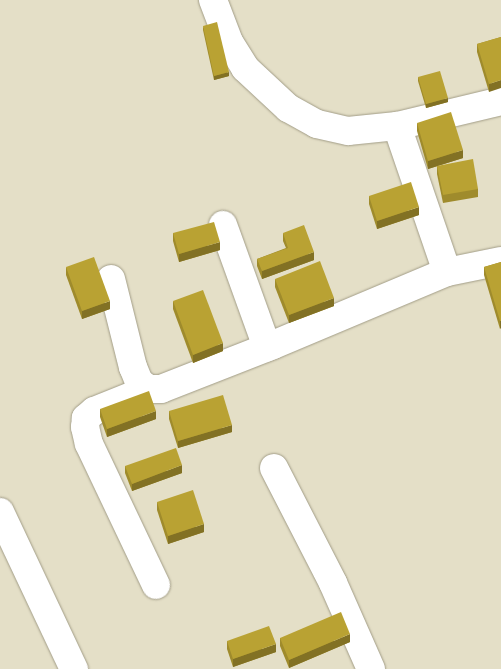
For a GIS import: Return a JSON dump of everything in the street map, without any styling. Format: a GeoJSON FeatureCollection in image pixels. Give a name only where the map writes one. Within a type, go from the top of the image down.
{"type":"FeatureCollection","features":[{"type":"Feature","properties":{"kind":"street"},"geometry":{"type":"LineString","coordinates":[[213,0],[229,42],[245,68],[288,108],[317,124],[348,131],[397,126],[501,101]]}},
{"type":"Feature","properties":{"kind":"street"},"geometry":{"type":"LineString","coordinates":[[397,126],[447,272]]}},
{"type":"Feature","properties":{"kind":"street"},"geometry":{"type":"LineString","coordinates":[[222,225],[267,347]]}},
{"type":"Feature","properties":{"kind":"street"},"geometry":{"type":"LineString","coordinates":[[156,585],[89,444],[85,427],[86,418],[94,411],[149,389],[161,388],[267,347],[447,272],[501,261]]}},
{"type":"Feature","properties":{"kind":"street"},"geometry":{"type":"LineString","coordinates":[[110,279],[133,367],[139,382],[149,389]]}},
{"type":"Feature","properties":{"kind":"street"},"geometry":{"type":"LineString","coordinates":[[274,468],[333,583],[371,669]]}},
{"type":"Feature","properties":{"kind":"street"},"geometry":{"type":"LineString","coordinates":[[0,512],[74,669]]}},
{"type":"Feature","properties":{"kind":"building"},"geometry":{"type":"Polygon","coordinates":[[[217,22],[229,72],[214,76],[203,26],[217,22]]]}},
{"type":"Feature","properties":{"kind":"building"},"geometry":{"type":"Polygon","coordinates":[[[501,37],[501,80],[489,84],[477,44],[501,37]]]}},
{"type":"Feature","properties":{"kind":"building"},"geometry":{"type":"Polygon","coordinates":[[[440,71],[448,98],[426,104],[418,77],[440,71]]]}},
{"type":"Feature","properties":{"kind":"building"},"geometry":{"type":"Polygon","coordinates":[[[451,112],[463,150],[428,161],[417,123],[451,112]]]}},
{"type":"Feature","properties":{"kind":"building"},"geometry":{"type":"Polygon","coordinates":[[[473,159],[478,189],[443,195],[437,166],[473,159]]]}},
{"type":"Feature","properties":{"kind":"building"},"geometry":{"type":"Polygon","coordinates":[[[411,182],[419,207],[377,221],[369,196],[411,182]]]}},
{"type":"Feature","properties":{"kind":"building"},"geometry":{"type":"Polygon","coordinates":[[[214,222],[220,242],[179,254],[173,233],[214,222]]]}},
{"type":"Feature","properties":{"kind":"building"},"geometry":{"type":"Polygon","coordinates":[[[304,225],[314,252],[262,271],[257,259],[288,248],[283,233],[304,225]]]}},
{"type":"Feature","properties":{"kind":"building"},"geometry":{"type":"Polygon","coordinates":[[[94,257],[110,301],[82,311],[66,267],[94,257]]]}},
{"type":"Feature","properties":{"kind":"building"},"geometry":{"type":"Polygon","coordinates":[[[320,261],[334,298],[289,315],[275,279],[320,261]]]}},
{"type":"Feature","properties":{"kind":"building"},"geometry":{"type":"Polygon","coordinates":[[[501,262],[501,321],[500,321],[484,267],[501,262]]]}},
{"type":"Feature","properties":{"kind":"building"},"geometry":{"type":"Polygon","coordinates":[[[203,290],[223,343],[193,355],[173,301],[203,290]]]}},
{"type":"Feature","properties":{"kind":"building"},"geometry":{"type":"Polygon","coordinates":[[[149,391],[156,411],[107,429],[100,409],[149,391]]]}},
{"type":"Feature","properties":{"kind":"building"},"geometry":{"type":"Polygon","coordinates":[[[223,395],[232,425],[178,441],[169,411],[223,395]]]}},
{"type":"Feature","properties":{"kind":"building"},"geometry":{"type":"Polygon","coordinates":[[[176,448],[182,465],[132,484],[125,466],[176,448]]]}},
{"type":"Feature","properties":{"kind":"building"},"geometry":{"type":"Polygon","coordinates":[[[193,490],[204,524],[168,536],[157,502],[193,490]]]}},
{"type":"Feature","properties":{"kind":"building"},"geometry":{"type":"Polygon","coordinates":[[[341,612],[350,634],[289,660],[280,638],[341,612]]]}},
{"type":"Feature","properties":{"kind":"building"},"geometry":{"type":"Polygon","coordinates":[[[269,626],[276,644],[233,659],[227,641],[269,626]]]}}]}
